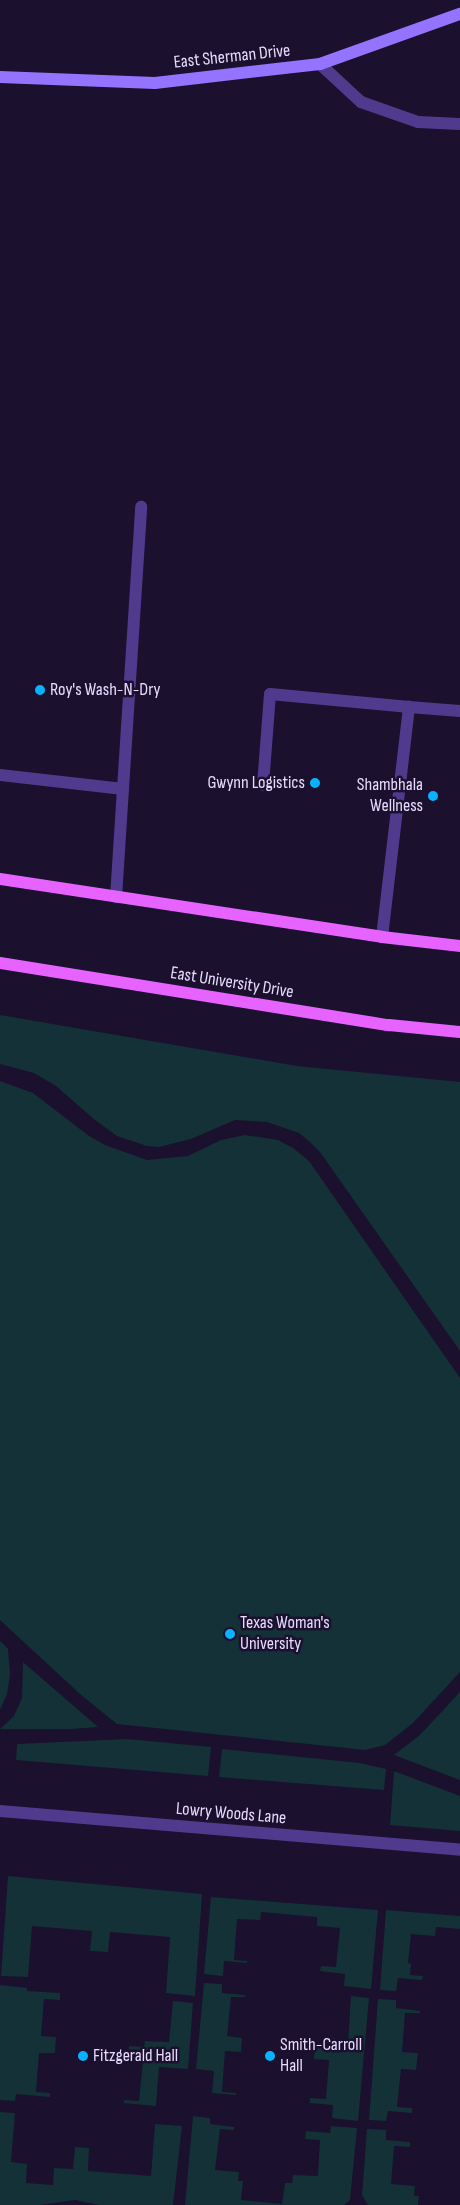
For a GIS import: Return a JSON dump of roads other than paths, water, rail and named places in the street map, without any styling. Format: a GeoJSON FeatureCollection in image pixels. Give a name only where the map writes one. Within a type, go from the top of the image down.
{"type":"FeatureCollection","features":[{"type":"Feature","properties":{"kind":"main road","name":"East Sherman Drive"},"geometry":{"type":"LineString","coordinates":[[0,76],[155,83],[320,64],[460,14]]}},
{"type":"Feature","properties":{"kind":"main road"},"geometry":{"type":"LineString","coordinates":[[0,880],[382,937],[460,946]]}},
{"type":"Feature","properties":{"kind":"main road","name":"East University Drive"},"geometry":{"type":"LineString","coordinates":[[0,963],[389,1025],[460,1032]]}},
{"type":"Feature","properties":{"kind":"street"},"geometry":{"type":"LineString","coordinates":[[320,64],[361,102],[418,122],[460,124]]}},
{"type":"Feature","properties":{"kind":"street"},"geometry":{"type":"LineString","coordinates":[[116,897],[141,507]]}},
{"type":"Feature","properties":{"kind":"street"},"geometry":{"type":"LineString","coordinates":[[263,785],[270,694],[460,711]]}},
{"type":"Feature","properties":{"kind":"street"},"geometry":{"type":"LineString","coordinates":[[382,937],[409,707]]}},
{"type":"Feature","properties":{"kind":"street"},"geometry":{"type":"LineString","coordinates":[[0,775],[123,789]]}},
{"type":"Feature","properties":{"kind":"street","name":"Lowry Woods Lane"},"geometry":{"type":"LineString","coordinates":[[0,1811],[460,1850]]}},
{"type":"Feature","properties":{"kind":"place","name":"Roy's Wash-N-Dry"},"geometry":{"type":"Point","coordinates":[40,690]}},
{"type":"Feature","properties":{"kind":"place","name":"Gwynn Logistics"},"geometry":{"type":"Point","coordinates":[315,783]}},
{"type":"Feature","properties":{"kind":"place","name":"Shambhala Wellness"},"geometry":{"type":"Point","coordinates":[433,796]}},
{"type":"Feature","properties":{"kind":"place","name":"Texas Woman's University"},"geometry":{"type":"Point","coordinates":[230,1634]}},
{"type":"Feature","properties":{"kind":"place","name":"Fitzgerald Hall"},"geometry":{"type":"Point","coordinates":[83,2056]}},
{"type":"Feature","properties":{"kind":"place","name":"Smith-Carroll Hall"},"geometry":{"type":"Point","coordinates":[270,2056]}}]}
